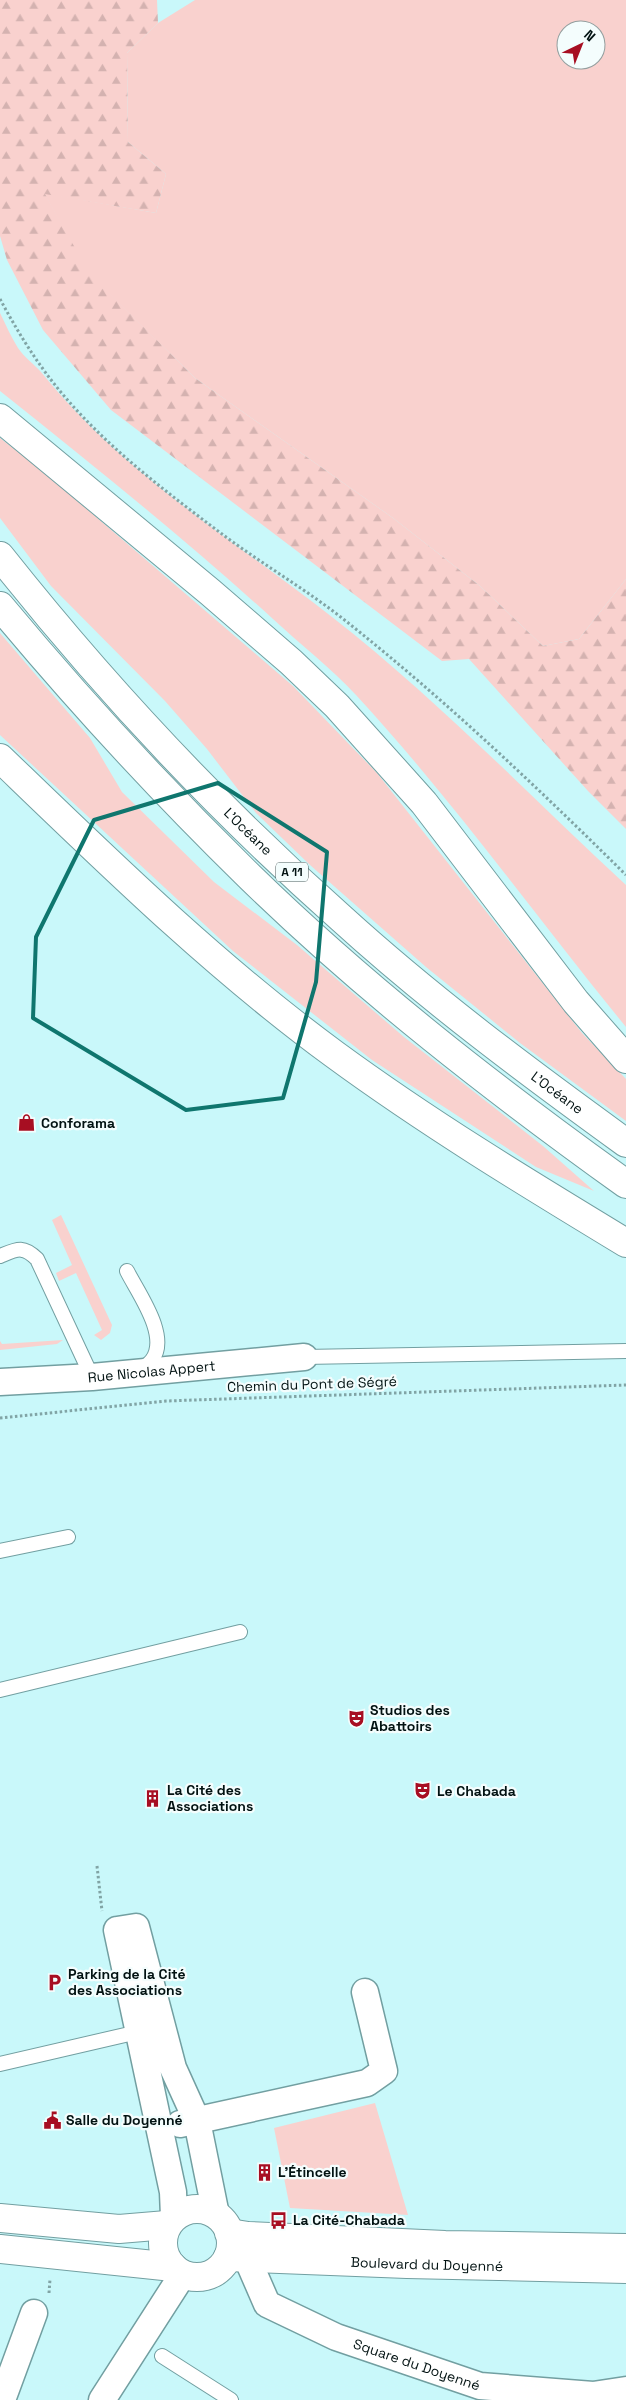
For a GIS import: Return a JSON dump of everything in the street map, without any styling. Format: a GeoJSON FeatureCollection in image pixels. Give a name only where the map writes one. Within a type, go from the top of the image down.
{"type":"FeatureCollection","features":[{"type":"Feature","properties":{"kind":"main road"},"geometry":{"type":"LineString","coordinates":[[0,418],[210,592],[291,662],[337,706],[424,803],[576,1002],[626,1059]]}},
{"type":"Feature","properties":{"kind":"main road","name":"L’Océane"},"geometry":{"type":"LineString","coordinates":[[0,556],[62,632],[168,750],[248,832],[341,919],[489,1040],[626,1143]]}},
{"type":"Feature","properties":{"kind":"main road","name":"A 11"},"geometry":{"type":"LineString","coordinates":[[0,606],[118,743],[252,879],[403,1012],[516,1103],[626,1184]]}},
{"type":"Feature","properties":{"kind":"main road"},"geometry":{"type":"LineString","coordinates":[[0,758],[120,874],[254,990],[333,1054],[418,1113],[626,1242]]}},
{"type":"Feature","properties":{"kind":"main road","name":"Boulevard du Doyenné"},"geometry":{"type":"LineString","coordinates":[[0,2218],[119,2229],[171,2221],[184,2211],[195,2209],[206,2210],[230,2241],[398,2264],[626,2269]]}},
{"type":"Feature","properties":{"kind":"main road"},"geometry":{"type":"LineString","coordinates":[[171,2221],[163,2243],[167,2260],[178,2271]]}},
{"type":"Feature","properties":{"kind":"main road","name":"Boulevard du Doyenné"},"geometry":{"type":"LineString","coordinates":[[230,2241],[248,2236],[445,2245],[626,2248]]}},
{"type":"Feature","properties":{"kind":"main road"},"geometry":{"type":"LineString","coordinates":[[0,2249],[178,2271],[204,2276],[214,2272],[230,2241]]}},
{"type":"Feature","properties":{"kind":"street","name":"Rue Nicolas Appert"},"geometry":{"type":"LineString","coordinates":[[0,1382],[92,1377],[304,1357]]}},
{"type":"Feature","properties":{"kind":"street"},"geometry":{"type":"LineString","coordinates":[[160,2128],[366,2083],[384,2071],[365,1992]]}},
{"type":"Feature","properties":{"kind":"street"},"geometry":{"type":"LineString","coordinates":[[150,2029],[160,2128],[173,2192],[171,2221]]}},
{"type":"Feature","properties":{"kind":"street","name":"Square du Doyenné"},"geometry":{"type":"LineString","coordinates":[[150,2029],[174,2068],[196,2121],[230,2241],[267,2304],[336,2337],[480,2386],[593,2398],[626,2390]]}},
{"type":"Feature","properties":{"kind":"street"},"geometry":{"type":"LineString","coordinates":[[102,2400],[178,2271]]}},
{"type":"Feature","properties":{"kind":"street"},"geometry":{"type":"LineString","coordinates":[[2,2400],[34,2313]]}},
{"type":"Feature","properties":{"kind":"lane"},"geometry":{"type":"LineString","coordinates":[[0,1256],[19,1249],[28,1250],[37,1260],[92,1377]]}},
{"type":"Feature","properties":{"kind":"lane"},"geometry":{"type":"LineString","coordinates":[[127,1271],[155,1325],[158,1341],[152,1360],[137,1373]]}},
{"type":"Feature","properties":{"kind":"lane"},"geometry":{"type":"LineString","coordinates":[[304,1357],[626,1351]]}},
{"type":"Feature","properties":{"kind":"lane"},"geometry":{"type":"LineString","coordinates":[[0,1551],[68,1537]]}},
{"type":"Feature","properties":{"kind":"lane"},"geometry":{"type":"LineString","coordinates":[[0,1690],[240,1632]]}},
{"type":"Feature","properties":{"kind":"lane"},"geometry":{"type":"LineString","coordinates":[[0,2064],[150,2029]]}},
{"type":"Feature","properties":{"kind":"lane"},"geometry":{"type":"LineString","coordinates":[[162,2356],[229,2400]]}},
{"type":"Feature","properties":{"kind":"path"},"geometry":{"type":"LineString","coordinates":[[0,299],[44,370],[88,421],[131,462],[227,538],[341,617],[417,679],[545,795],[626,874]]}},
{"type":"Feature","properties":{"kind":"path","name":"Chemin du Pont de Ségré"},"geometry":{"type":"LineString","coordinates":[[0,1418],[166,1400],[626,1385]]}},
{"type":"Feature","properties":{"kind":"path"},"geometry":{"type":"LineString","coordinates":[[49,2292],[51,2276]]}},
{"type":"Feature","properties":{"kind":"highlighted area"},"geometry":{"type":"Polygon","coordinates":[[[218,783],[327,852],[316,982],[283,1098],[186,1110],[33,1018],[36,937],[94,820],[218,783]]]}},
{"type":"Feature","properties":{"kind":"green space"},"geometry":{"type":"Polygon","coordinates":[[[0,0],[157,0],[158,23],[127,53],[128,142],[166,174],[156,213],[45,194],[89,273],[195,378],[393,518],[480,586],[543,646],[579,639],[626,579],[626,829],[588,791],[469,659],[442,661],[111,410],[43,330],[7,260],[0,236],[0,0]]]}},
{"type":"Feature","properties":{"kind":"green space"},"geometry":{"type":"Polygon","coordinates":[[[195,0],[626,0],[626,579],[579,639],[543,646],[480,586],[393,518],[195,378],[88,273],[44,193],[156,213],[166,174],[128,142],[127,53],[158,23],[195,0]]]}},
{"type":"Feature","properties":{"kind":"green space"},"geometry":{"type":"Polygon","coordinates":[[[0,313],[20,351],[107,442],[179,503],[371,648],[446,714],[626,885],[626,1027],[460,817],[356,695],[240,589],[0,391],[0,313]]]}},
{"type":"Feature","properties":{"kind":"green space"},"geometry":{"type":"Polygon","coordinates":[[[0,438],[39,468],[293,686],[377,773],[582,1033],[626,1079],[626,1121],[520,1043],[426,967],[310,865],[256,813],[207,749],[165,701],[51,586],[0,518],[0,438]]]}},
{"type":"Feature","properties":{"kind":"green space"},"geometry":{"type":"Polygon","coordinates":[[[0,633],[90,738],[122,792],[214,882],[297,945],[404,1037],[543,1146],[594,1191],[536,1167],[372,1060],[233,951],[0,735],[0,633]]]}},
{"type":"Feature","properties":{"kind":"green space"},"geometry":{"type":"Polygon","coordinates":[[[61,1215],[112,1325],[110,1333],[101,1340],[94,1335],[102,1330],[76,1273],[59,1281],[56,1273],[72,1265],[52,1220],[61,1215]]]}},
{"type":"Feature","properties":{"kind":"green space"},"geometry":{"type":"Polygon","coordinates":[[[63,1340],[57,1344],[0,1350],[0,1341],[2,1344],[63,1340]]]}},
{"type":"Feature","properties":{"kind":"green space"},"geometry":{"type":"Polygon","coordinates":[[[375,2103],[408,2215],[290,2208],[274,2128],[375,2103]]]}},
{"type":"Feature","properties":{"kind":"place","name":"Conforama"},"geometry":{"type":"Point","coordinates":[27,1123]}},
{"type":"Feature","properties":{"kind":"place","name":"Studios des Abattoirs"},"geometry":{"type":"Point","coordinates":[356,1718]}},
{"type":"Feature","properties":{"kind":"place","name":"Le Chabada"},"geometry":{"type":"Point","coordinates":[423,1791]}},
{"type":"Feature","properties":{"kind":"place","name":"La Cité des Associations"},"geometry":{"type":"Point","coordinates":[153,1798]}},
{"type":"Feature","properties":{"kind":"place","name":"Parking de la Cité des Associations"},"geometry":{"type":"Point","coordinates":[54,1982]}},
{"type":"Feature","properties":{"kind":"place","name":"Salle du Doyenné"},"geometry":{"type":"Point","coordinates":[52,2120]}},
{"type":"Feature","properties":{"kind":"place","name":"L'Étincelle"},"geometry":{"type":"Point","coordinates":[264,2172]}},
{"type":"Feature","properties":{"kind":"place","name":"La Cité-Chabada"},"geometry":{"type":"Point","coordinates":[279,2220]}}]}
